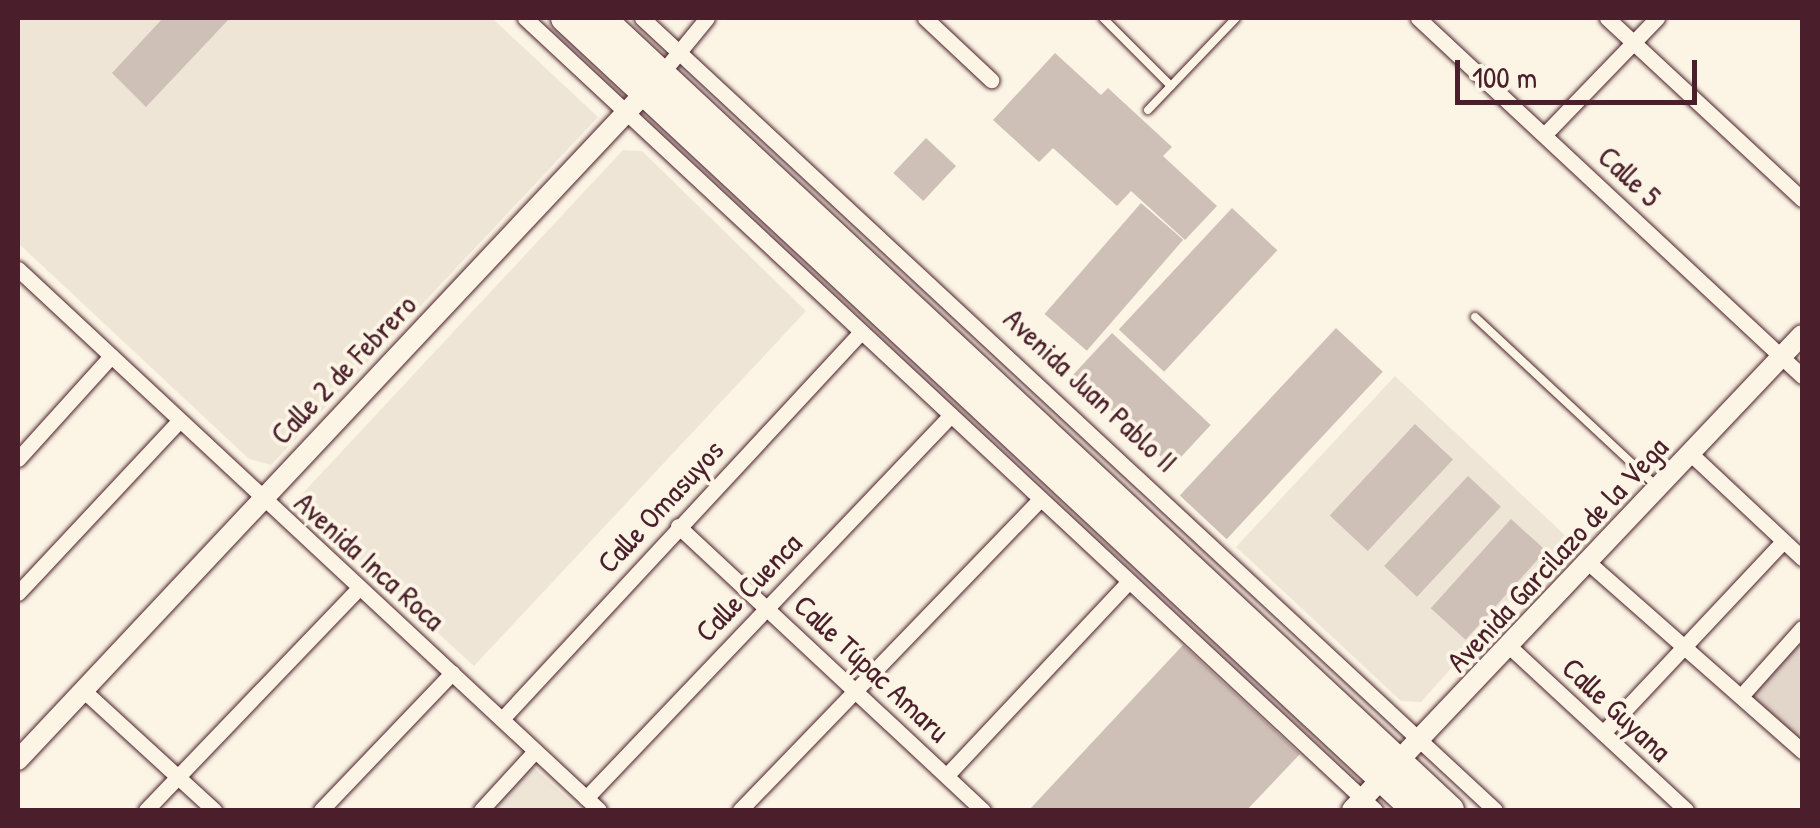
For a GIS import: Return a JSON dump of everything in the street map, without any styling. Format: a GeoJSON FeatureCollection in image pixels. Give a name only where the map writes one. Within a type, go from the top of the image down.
{"type":"FeatureCollection","features":[{"type":"Feature","properties":{"kind":"highway"},"geometry":{"type":"LineString","coordinates":[[565,18],[1393,773],[1450,810]]}},
{"type":"Feature","properties":{"kind":"highway"},"geometry":{"type":"LineString","coordinates":[[602,18],[645,94]]}},
{"type":"Feature","properties":{"kind":"highway"},"geometry":{"type":"LineString","coordinates":[[1393,773],[1416,810]]}},
{"type":"Feature","properties":{"kind":"street"},"geometry":{"type":"LineString","coordinates":[[526,18],[645,94],[861,332],[1363,807]]}},
{"type":"Feature","properties":{"kind":"street","name":"Avenida Juan Pablo II"},"geometry":{"type":"LineString","coordinates":[[642,18],[1495,810]]}},
{"type":"Feature","properties":{"kind":"street","name":"Calle 2 de Febrero"},"geometry":{"type":"LineString","coordinates":[[18,760],[645,94],[676,50],[707,18]]}},
{"type":"Feature","properties":{"kind":"street"},"geometry":{"type":"LineString","coordinates":[[925,18],[991,80]]}},
{"type":"Feature","properties":{"kind":"street","name":"Calle 5"},"geometry":{"type":"LineString","coordinates":[[1418,18],[1546,133],[1802,376]]}},
{"type":"Feature","properties":{"kind":"street"},"geometry":{"type":"LineString","coordinates":[[1607,18],[1802,199]]}},
{"type":"Feature","properties":{"kind":"street"},"geometry":{"type":"LineString","coordinates":[[1546,133],[1657,18]]}},
{"type":"Feature","properties":{"kind":"street","name":"Avenida Inca Roca"},"geometry":{"type":"LineString","coordinates":[[18,269],[177,423],[599,810]]}},
{"type":"Feature","properties":{"kind":"street","name":"Calle Omasuyos"},"geometry":{"type":"LineString","coordinates":[[502,719],[861,332]]}},
{"type":"Feature","properties":{"kind":"street","name":"Avenida Garcilazo de la Vega"},"geometry":{"type":"LineString","coordinates":[[1363,807],[1802,335]]}},
{"type":"Feature","properties":{"kind":"street"},"geometry":{"type":"LineString","coordinates":[[18,459],[111,356]]}},
{"type":"Feature","properties":{"kind":"street","name":"Calle Cuenca"},"geometry":{"type":"LineString","coordinates":[[586,798],[951,415]]}},
{"type":"Feature","properties":{"kind":"street"},"geometry":{"type":"LineString","coordinates":[[18,593],[177,423]]}},
{"type":"Feature","properties":{"kind":"street"},"geometry":{"type":"LineString","coordinates":[[1692,455],[1802,558]]}},
{"type":"Feature","properties":{"kind":"street"},"geometry":{"type":"LineString","coordinates":[[740,810],[1040,499]]}},
{"type":"Feature","properties":{"kind":"street","name":"Calle Túpac Amaru"},"geometry":{"type":"LineString","coordinates":[[678,526],[983,810]]}},
{"type":"Feature","properties":{"kind":"street"},"geometry":{"type":"LineString","coordinates":[[1603,733],[1783,541]]}},
{"type":"Feature","properties":{"kind":"street"},"geometry":{"type":"LineString","coordinates":[[1590,564],[1802,751]]}},
{"type":"Feature","properties":{"kind":"street"},"geometry":{"type":"LineString","coordinates":[[18,566],[31,578]]}},
{"type":"Feature","properties":{"kind":"street"},"geometry":{"type":"LineString","coordinates":[[946,775],[1129,582]]}},
{"type":"Feature","properties":{"kind":"street"},"geometry":{"type":"LineString","coordinates":[[146,810],[358,589]]}},
{"type":"Feature","properties":{"kind":"street"},"geometry":{"type":"LineString","coordinates":[[1742,695],[1802,628]]}},
{"type":"Feature","properties":{"kind":"street","name":"Calle Guyana"},"geometry":{"type":"LineString","coordinates":[[1510,647],[1686,810]]}},
{"type":"Feature","properties":{"kind":"street"},"geometry":{"type":"LineString","coordinates":[[320,810],[452,673]]}},
{"type":"Feature","properties":{"kind":"street"},"geometry":{"type":"LineString","coordinates":[[83,690],[214,810]]}},
{"type":"Feature","properties":{"kind":"street"},"geometry":{"type":"LineString","coordinates":[[481,810],[535,750]]}},
{"type":"Feature","properties":{"kind":"lane"},"geometry":{"type":"LineString","coordinates":[[1103,18],[1171,86]]}},
{"type":"Feature","properties":{"kind":"lane"},"geometry":{"type":"LineString","coordinates":[[1148,110],[1236,18]]}},
{"type":"Feature","properties":{"kind":"lane"},"geometry":{"type":"LineString","coordinates":[[1475,317],[1660,489]]}},
{"type":"Feature","properties":{"kind":"shaded area"},"geometry":{"type":"Polygon","coordinates":[[[18,18],[492,18],[598,117],[271,465],[249,459],[18,243],[18,18]]]}},
{"type":"Feature","properties":{"kind":"shaded area"},"geometry":{"type":"Polygon","coordinates":[[[623,150],[642,151],[806,311],[474,666],[302,509],[303,493],[623,150]]]}},
{"type":"Feature","properties":{"kind":"shaded area"},"geometry":{"type":"Polygon","coordinates":[[[1395,376],[1568,538],[1421,702],[1401,701],[1236,547],[1395,376]]]}},
{"type":"Feature","properties":{"kind":"shaded area"},"geometry":{"type":"Polygon","coordinates":[[[1802,641],[1802,743],[1752,696],[1802,641]]]}},
{"type":"Feature","properties":{"kind":"shaded area"},"geometry":{"type":"Polygon","coordinates":[[[532,766],[580,810],[490,810],[532,766]]]}},
{"type":"Feature","properties":{"kind":"building"},"geometry":{"type":"Polygon","coordinates":[[[163,18],[230,18],[146,107],[112,73],[163,18]]]}},
{"type":"Feature","properties":{"kind":"building"},"geometry":{"type":"Polygon","coordinates":[[[1055,53],[1101,95],[1108,88],[1172,147],[1163,156],[1217,206],[1185,240],[1131,191],[1117,206],[1053,148],[1039,162],[993,120],[1055,53]]]}},
{"type":"Feature","properties":{"kind":"building"},"geometry":{"type":"Polygon","coordinates":[[[926,138],[956,166],[923,201],[893,173],[926,138]]]}},
{"type":"Feature","properties":{"kind":"building"},"geometry":{"type":"Polygon","coordinates":[[[1141,203],[1183,240],[1087,351],[1045,314],[1141,203]]]}},
{"type":"Feature","properties":{"kind":"building"},"geometry":{"type":"Polygon","coordinates":[[[1232,208],[1277,250],[1164,372],[1119,329],[1232,208]]]}},
{"type":"Feature","properties":{"kind":"building"},"geometry":{"type":"Polygon","coordinates":[[[1336,328],[1383,372],[1227,539],[1180,495],[1336,328]]]}},
{"type":"Feature","properties":{"kind":"building"},"geometry":{"type":"Polygon","coordinates":[[[1112,333],[1211,425],[1172,467],[1073,375],[1112,333]]]}},
{"type":"Feature","properties":{"kind":"building"},"geometry":{"type":"Polygon","coordinates":[[[1415,424],[1453,459],[1368,551],[1330,515],[1415,424]]]}},
{"type":"Feature","properties":{"kind":"building"},"geometry":{"type":"Polygon","coordinates":[[[1468,476],[1501,507],[1417,597],[1384,566],[1468,476]]]}},
{"type":"Feature","properties":{"kind":"building"},"geometry":{"type":"Polygon","coordinates":[[[1511,519],[1546,550],[1466,640],[1431,608],[1511,519]]]}},
{"type":"Feature","properties":{"kind":"building"},"geometry":{"type":"Polygon","coordinates":[[[1183,645],[1300,754],[1247,810],[1029,810],[1183,645]]]}}]}
